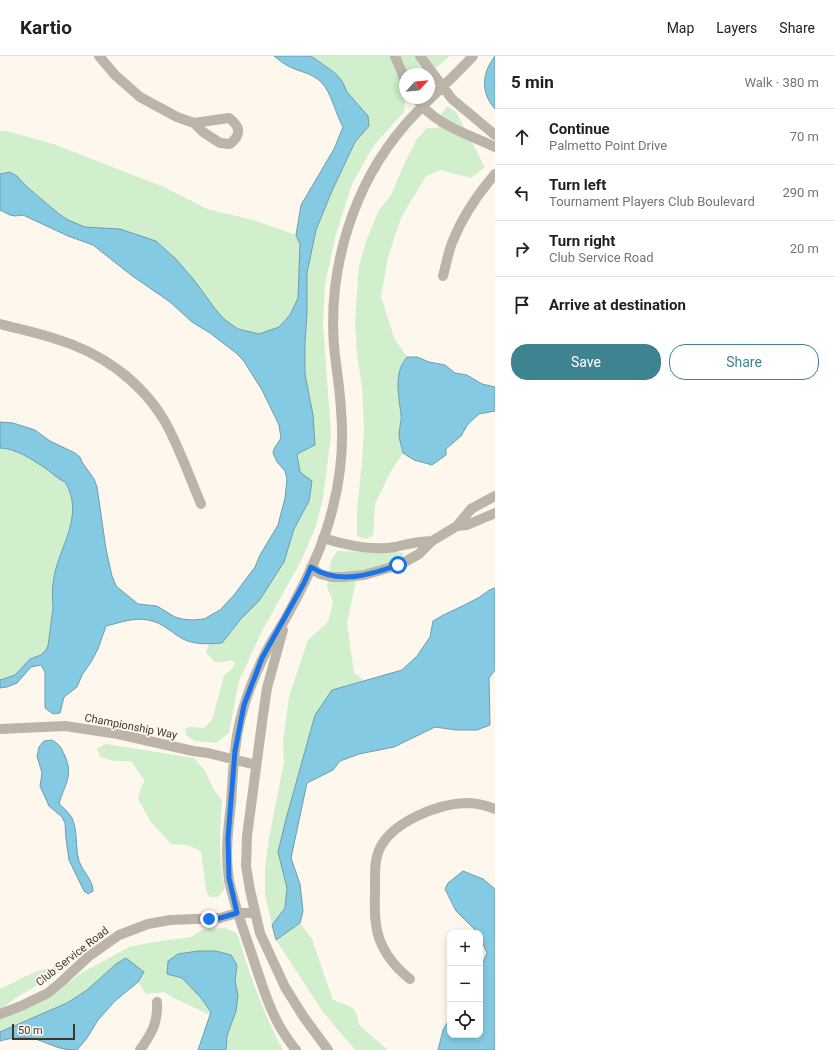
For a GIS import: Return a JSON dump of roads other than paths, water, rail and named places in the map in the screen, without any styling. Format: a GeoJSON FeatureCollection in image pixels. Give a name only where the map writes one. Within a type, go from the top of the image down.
{"type":"FeatureCollection","features":[{"type":"Feature","properties":{"kind":"street"},"geometry":{"type":"LineString","coordinates":[[98,56],[115,75],[140,97],[177,117],[194,123]]}},
{"type":"Feature","properties":{"kind":"street"},"geometry":{"type":"LineString","coordinates":[[395,56],[400,68]]}},
{"type":"Feature","properties":{"kind":"street"},"geometry":{"type":"LineString","coordinates":[[420,56],[444,86],[452,99],[495,135]]}},
{"type":"Feature","properties":{"kind":"street"},"geometry":{"type":"LineString","coordinates":[[296,1050],[282,1031],[267,998],[237,913],[229,878],[228,838],[235,751],[244,705],[262,658],[311,567],[333,508],[341,461],[342,410],[334,344],[333,319],[336,280],[341,252],[349,225],[367,181],[393,141],[422,107],[473,56]]}},
{"type":"Feature","properties":{"kind":"street"},"geometry":{"type":"LineString","coordinates":[[420,104],[449,126],[495,147]]}},
{"type":"Feature","properties":{"kind":"street"},"geometry":{"type":"LineString","coordinates":[[443,276],[452,244],[462,220],[482,189],[495,174]]}},
{"type":"Feature","properties":{"kind":"street"},"geometry":{"type":"LineString","coordinates":[[0,324],[56,338],[72,344],[105,361],[138,386],[152,402],[174,439],[201,504]]}},
{"type":"Feature","properties":{"kind":"street"},"geometry":{"type":"LineString","coordinates":[[311,567],[320,574],[332,577],[344,577],[369,574],[398,565],[419,554],[432,541],[457,526],[471,510],[495,496]]}},
{"type":"Feature","properties":{"kind":"street"},"geometry":{"type":"LineString","coordinates":[[457,526],[467,525],[495,514]]}},
{"type":"Feature","properties":{"kind":"street"},"geometry":{"type":"LineString","coordinates":[[323,538],[349,546],[383,548],[422,541],[432,541]]}},
{"type":"Feature","properties":{"kind":"street"},"geometry":{"type":"LineString","coordinates":[[287,614],[267,688],[247,836],[246,866],[260,933],[285,987],[322,1048]]}},
{"type":"Feature","properties":{"kind":"street","name":"Championship Way"},"geometry":{"type":"LineString","coordinates":[[0,729],[65,726],[95,730],[235,759],[256,765]]}},
{"type":"Feature","properties":{"kind":"street"},"geometry":{"type":"LineString","coordinates":[[410,979],[394,965],[377,934],[375,924],[375,865],[377,855],[382,845],[397,830],[409,821],[427,812],[465,803],[495,809]]}},
{"type":"Feature","properties":{"kind":"street","name":"Club Service Road"},"geometry":{"type":"LineString","coordinates":[[0,1014],[48,993],[60,984],[88,956],[119,935],[148,924],[170,920],[220,918],[237,913],[255,914]]}},
{"type":"Feature","properties":{"kind":"street"},"geometry":{"type":"LineString","coordinates":[[140,1050],[154,1028],[157,1002]]}},
{"type":"Feature","properties":{"kind":"water"},"geometry":{"type":"Polygon","coordinates":[[[274,56],[311,56],[335,73],[342,81],[347,92],[368,116],[369,126],[355,142],[332,191],[316,230],[307,273],[305,374],[313,415],[315,445],[297,454],[300,472],[312,481],[309,501],[294,529],[284,562],[259,601],[240,620],[222,643],[202,644],[188,641],[163,625],[154,621],[143,619],[106,626],[98,649],[82,675],[77,687],[64,697],[60,713],[53,714],[45,708],[45,672],[41,665],[31,667],[17,683],[7,687],[0,688],[0,680],[15,675],[30,659],[41,655],[48,646],[53,608],[52,593],[54,577],[72,518],[73,506],[71,494],[65,482],[40,465],[18,452],[0,448],[0,422],[13,423],[35,430],[50,441],[80,457],[94,479],[97,487],[106,549],[112,576],[116,586],[138,604],[157,606],[175,617],[182,619],[204,619],[220,610],[234,595],[255,567],[260,555],[278,525],[285,498],[287,479],[285,471],[277,462],[273,453],[281,438],[279,425],[262,390],[243,360],[210,333],[192,322],[170,302],[131,275],[93,245],[68,236],[23,215],[10,215],[0,210],[0,174],[10,172],[17,176],[26,186],[68,220],[85,227],[120,229],[156,241],[176,259],[225,320],[238,329],[259,334],[279,327],[290,315],[298,298],[300,244],[296,235],[301,205],[334,149],[343,127],[331,97],[321,82],[310,75],[288,66],[274,56]]]}},
{"type":"Feature","properties":{"kind":"water"},"geometry":{"type":"Polygon","coordinates":[[[495,56],[495,109],[487,96],[484,82],[487,69],[495,56]]]}},
{"type":"Feature","properties":{"kind":"water"},"geometry":{"type":"Polygon","coordinates":[[[407,357],[417,357],[429,362],[445,365],[455,373],[467,375],[482,384],[495,387],[495,411],[479,414],[468,424],[461,436],[446,449],[446,455],[432,465],[414,460],[403,453],[400,441],[399,434],[401,417],[398,377],[407,357]]]}},
{"type":"Feature","properties":{"kind":"water"},"geometry":{"type":"Polygon","coordinates":[[[495,588],[495,670],[489,678],[490,725],[477,730],[456,730],[435,727],[394,747],[359,754],[340,761],[333,770],[307,783],[291,858],[300,884],[303,911],[300,923],[276,940],[272,925],[285,908],[287,888],[278,852],[315,715],[332,690],[402,670],[417,656],[430,637],[433,621],[479,598],[495,588]]]}},
{"type":"Feature","properties":{"kind":"water"},"geometry":{"type":"Polygon","coordinates":[[[52,740],[59,745],[68,763],[69,769],[67,780],[59,804],[69,814],[74,823],[79,861],[93,887],[93,891],[88,894],[84,891],[69,860],[65,823],[62,817],[49,806],[40,786],[42,773],[37,756],[39,747],[44,741],[52,740]]]}},
{"type":"Feature","properties":{"kind":"water"},"geometry":{"type":"Polygon","coordinates":[[[463,871],[483,879],[495,889],[495,1050],[438,1050],[443,1030],[447,1023],[447,1038],[483,1038],[483,962],[487,953],[483,944],[483,930],[475,930],[456,911],[445,889],[448,883],[463,871]]]}},
{"type":"Feature","properties":{"kind":"water"},"geometry":{"type":"Polygon","coordinates":[[[198,951],[216,951],[231,955],[237,965],[235,981],[238,995],[236,1011],[227,1036],[226,1050],[198,1050],[211,1012],[201,998],[182,978],[167,974],[168,961],[178,954],[198,951]]]}},
{"type":"Feature","properties":{"kind":"water"},"geometry":{"type":"Polygon","coordinates":[[[126,958],[144,972],[138,982],[115,1001],[98,1020],[87,1038],[77,1050],[59,1048],[31,1038],[17,1038],[0,1041],[0,1032],[67,1003],[87,990],[116,964],[126,958]]]}}]}
